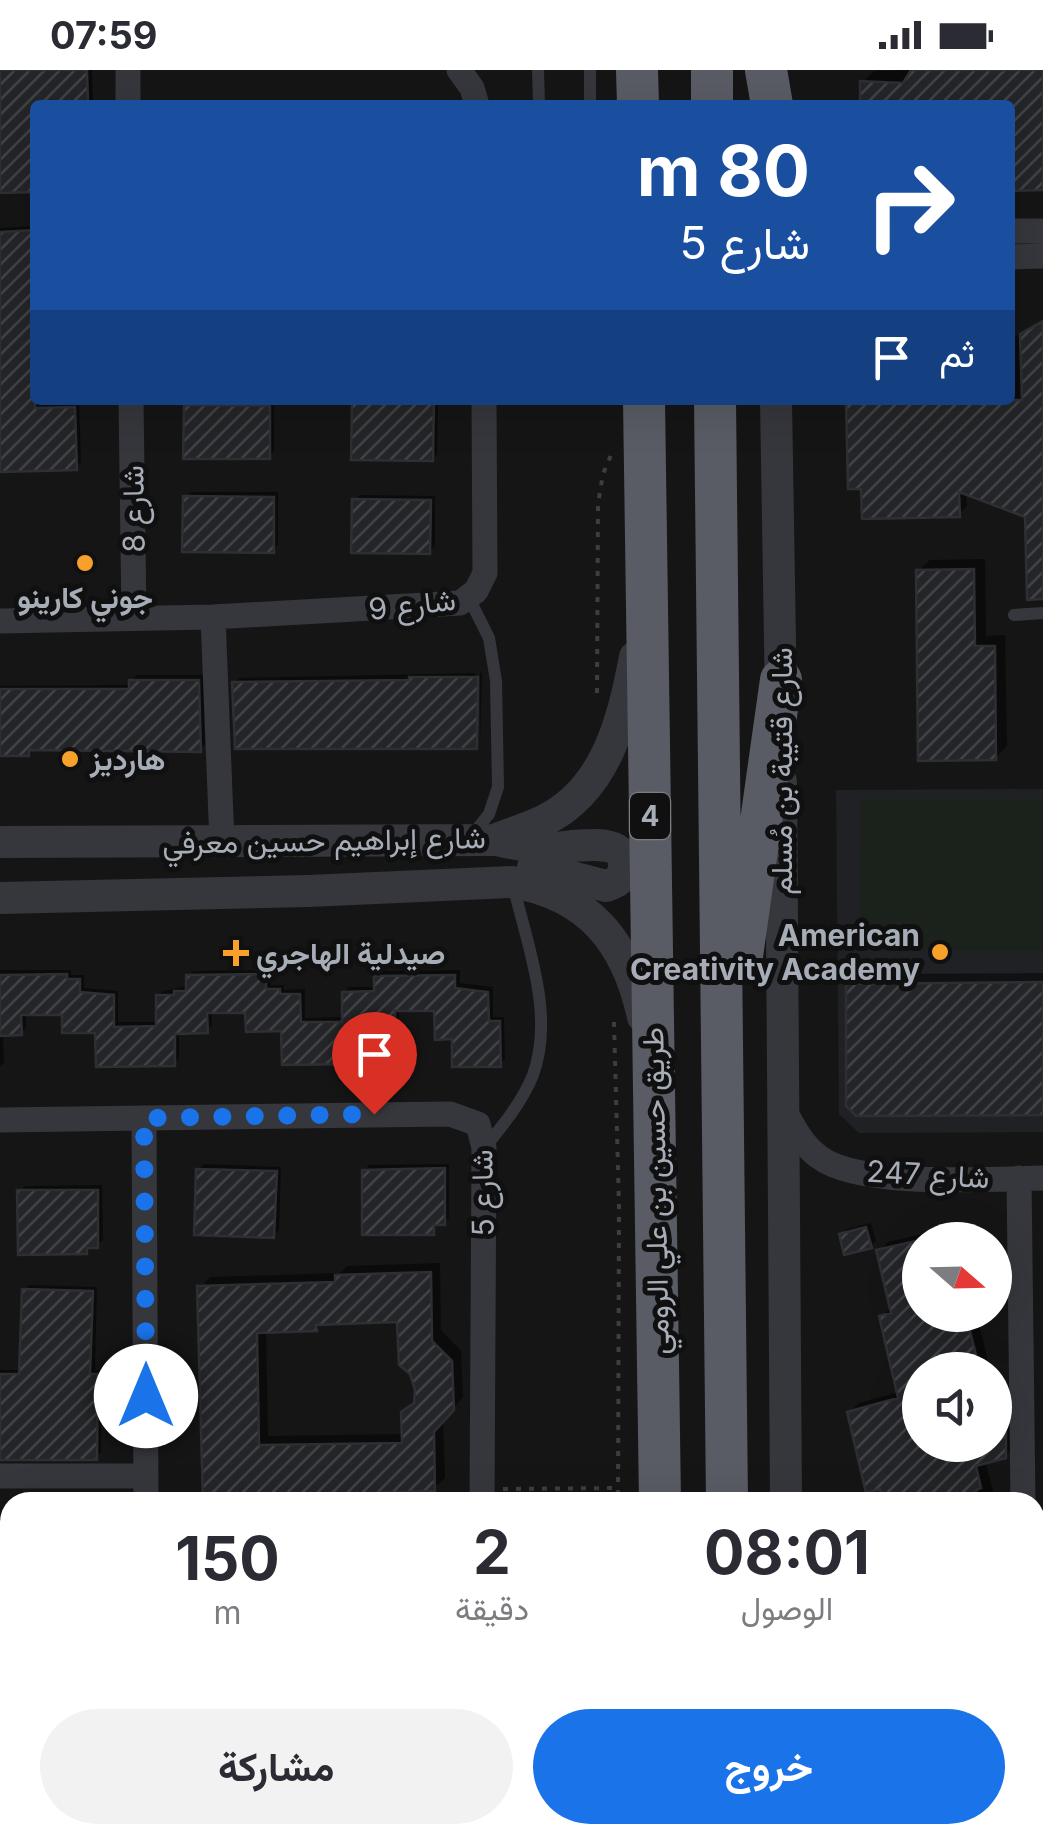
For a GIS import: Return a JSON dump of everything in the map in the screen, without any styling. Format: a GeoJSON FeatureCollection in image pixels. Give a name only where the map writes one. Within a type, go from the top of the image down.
{"type":"FeatureCollection","features":[{"type":"Feature","properties":{"kind":"highway"},"geometry":{"type":"LineString","coordinates":[[637,70],[638,100]]}},
{"type":"Feature","properties":{"kind":"highway"},"geometry":{"type":"LineString","coordinates":[[712,70],[712,100]]}},
{"type":"Feature","properties":{"kind":"highway"},"geometry":{"type":"LineString","coordinates":[[769,70],[772,100]]}},
{"type":"Feature","properties":{"kind":"highway","name":"طريق حسين بن علي الرومي"},"geometry":{"type":"LineString","coordinates":[[644,405],[660,1492]]}},
{"type":"Feature","properties":{"kind":"highway"},"geometry":{"type":"LineString","coordinates":[[714,405],[727,1492]]}},
{"type":"Feature","properties":{"kind":"highway"},"geometry":{"type":"LineString","coordinates":[[721,1097],[781,680]]}},
{"type":"Feature","properties":{"kind":"street"},"geometry":{"type":"LineString","coordinates":[[128,70],[128,100]]}},
{"type":"Feature","properties":{"kind":"street"},"geometry":{"type":"LineString","coordinates":[[466,73],[474,100]]}},
{"type":"Feature","properties":{"kind":"street"},"geometry":{"type":"LineString","coordinates":[[1015,230],[1043,230]]}},
{"type":"Feature","properties":{"kind":"street"},"geometry":{"type":"LineString","coordinates":[[1015,257],[1043,256]]}},
{"type":"Feature","properties":{"kind":"street","name":"شارع 8"},"geometry":{"type":"LineString","coordinates":[[132,405],[134,617]]}},
{"type":"Feature","properties":{"kind":"street","name":"شارع 9"},"geometry":{"type":"LineString","coordinates":[[0,621],[213,618],[449,606],[469,598],[481,584],[486,562],[484,405]]}},
{"type":"Feature","properties":{"kind":"street","name":"شارع قتيبة بن مُسلم"},"geometry":{"type":"LineString","coordinates":[[776,405],[786,1492]]}},
{"type":"Feature","properties":{"kind":"street","name":"شارع إبراهيم حسين معرفي"},"geometry":{"type":"LineString","coordinates":[[0,842],[480,840],[546,820],[571,803],[596,775],[610,750],[626,704],[648,573]]}},
{"type":"Feature","properties":{"kind":"street"},"geometry":{"type":"LineString","coordinates":[[213,618],[222,843]]}},
{"type":"Feature","properties":{"kind":"street"},"geometry":{"type":"LineString","coordinates":[[308,891],[390,866],[504,864],[534,867],[606,886],[616,883],[623,874],[621,856],[608,846],[589,843],[554,848],[480,840]]}},
{"type":"Feature","properties":{"kind":"street","name":"شارع إبراهيم حسين معرفي"},"geometry":{"type":"LineString","coordinates":[[0,898],[512,882],[558,894],[592,916],[617,946],[641,1005],[652,1059]]}},
{"type":"Feature","properties":{"kind":"street","name":"شارع 247"},"geometry":{"type":"LineString","coordinates":[[784,1107],[810,1149],[837,1167],[884,1177],[1031,1178]]}},
{"type":"Feature","properties":{"kind":"street","name":"شارع 5"},"geometry":{"type":"LineString","coordinates":[[0,1120],[450,1114],[478,1124],[484,1148],[482,1492]]}},
{"type":"Feature","properties":{"kind":"street"},"geometry":{"type":"LineString","coordinates":[[144,1118],[146,1492]]}},
{"type":"Feature","properties":{"kind":"street"},"geometry":{"type":"LineString","coordinates":[[1023,1492],[1032,1368],[1031,1178]]}},
{"type":"Feature","properties":{"kind":"street"},"geometry":{"type":"LineString","coordinates":[[0,1476],[146,1476]]}},
{"type":"Feature","properties":{"kind":"lane"},"geometry":{"type":"LineString","coordinates":[[538,70],[538,100]]}},
{"type":"Feature","properties":{"kind":"lane"},"geometry":{"type":"LineString","coordinates":[[590,70],[590,100]]}},
{"type":"Feature","properties":{"kind":"lane"},"geometry":{"type":"LineString","coordinates":[[469,598],[494,657],[498,786],[480,840]]}},
{"type":"Feature","properties":{"kind":"lane"},"geometry":{"type":"LineString","coordinates":[[1014,616],[1043,613]]}},
{"type":"Feature","properties":{"kind":"lane"},"geometry":{"type":"LineString","coordinates":[[484,1148],[515,1110],[534,1074],[541,1026],[536,982],[512,882]]}},
{"type":"Feature","properties":{"kind":"path"},"geometry":{"type":"LineString","coordinates":[[550,1492],[619,1488],[619,1492]]}},
{"type":"Feature","properties":{"kind":"shaded area","name":"American Creativity Academy"},"geometry":{"type":"Polygon","coordinates":[[[1043,789],[1043,1132],[859,1133],[839,1114],[836,790],[1043,789]]]}},
{"type":"Feature","properties":{"kind":"shaded area"},"geometry":{"type":"Polygon","coordinates":[[[861,799],[1043,799],[1043,950],[860,950],[861,799]]]}},
{"type":"Feature","properties":{"kind":"building"},"geometry":{"type":"Polygon","coordinates":[[[0,70],[87,70],[88,100],[30,100],[30,192],[0,193],[0,70]]]}},
{"type":"Feature","properties":{"kind":"building"},"geometry":{"type":"Polygon","coordinates":[[[911,70],[1043,70],[1043,190],[1015,191],[1015,100],[860,100],[860,81],[903,83],[911,70]]]}},
{"type":"Feature","properties":{"kind":"building"},"geometry":{"type":"Polygon","coordinates":[[[30,230],[30,405],[75,407],[77,470],[0,472],[0,232],[30,230]]]}},
{"type":"Feature","properties":{"kind":"building"},"geometry":{"type":"Polygon","coordinates":[[[1043,321],[1043,599],[1027,600],[1025,517],[959,492],[960,517],[862,519],[861,489],[848,489],[846,405],[1015,405],[1015,400],[1022,400],[1020,334],[1043,321]]]}},
{"type":"Feature","properties":{"kind":"building"},"geometry":{"type":"Polygon","coordinates":[[[184,405],[270,406],[270,459],[183,459],[184,405]]]}},
{"type":"Feature","properties":{"kind":"building"},"geometry":{"type":"Polygon","coordinates":[[[352,405],[434,405],[433,461],[351,460],[352,405]]]}},
{"type":"Feature","properties":{"kind":"building"},"geometry":{"type":"Polygon","coordinates":[[[183,496],[274,497],[274,553],[182,552],[183,496]]]}},
{"type":"Feature","properties":{"kind":"building"},"geometry":{"type":"Polygon","coordinates":[[[352,499],[431,500],[430,554],[351,553],[352,499]]]}},
{"type":"Feature","properties":{"kind":"building"},"geometry":{"type":"Polygon","coordinates":[[[974,569],[975,646],[995,646],[996,760],[918,761],[916,570],[974,569]]]}},
{"type":"Feature","properties":{"kind":"building"},"geometry":{"type":"Polygon","coordinates":[[[478,677],[477,749],[235,749],[232,682],[478,677]]]}},
{"type":"Feature","properties":{"kind":"building"},"geometry":{"type":"Polygon","coordinates":[[[129,680],[199,680],[201,752],[29,750],[29,756],[0,756],[0,689],[129,689],[129,680]]]}},
{"type":"Feature","properties":{"kind":"building"},"geometry":{"type":"Polygon","coordinates":[[[67,974],[67,979],[80,979],[80,992],[114,995],[114,1027],[156,1026],[156,995],[186,991],[186,975],[266,974],[266,989],[300,994],[301,1022],[342,1022],[342,992],[374,991],[374,976],[455,975],[455,988],[488,992],[489,1021],[500,1021],[501,1067],[452,1067],[452,1039],[435,1040],[434,1011],[395,1011],[395,1031],[362,1031],[362,1064],[282,1065],[281,1031],[246,1032],[245,1013],[207,1013],[208,1033],[175,1034],[175,1066],[96,1067],[95,1033],[62,1033],[62,1015],[21,1015],[22,1035],[0,1036],[0,975],[67,974]]]}},
{"type":"Feature","properties":{"kind":"building"},"geometry":{"type":"Polygon","coordinates":[[[1043,982],[1043,1115],[856,1116],[846,1106],[846,984],[1043,982]]]}},
{"type":"Feature","properties":{"kind":"building"},"geometry":{"type":"Polygon","coordinates":[[[445,1168],[445,1225],[434,1225],[434,1235],[362,1235],[362,1170],[445,1168]]]}},
{"type":"Feature","properties":{"kind":"building"},"geometry":{"type":"Polygon","coordinates":[[[196,1169],[277,1171],[274,1238],[194,1235],[196,1169]]]}},
{"type":"Feature","properties":{"kind":"building"},"geometry":{"type":"Polygon","coordinates":[[[17,1190],[98,1190],[98,1248],[87,1248],[87,1254],[18,1255],[17,1190]]]}},
{"type":"Feature","properties":{"kind":"building"},"geometry":{"type":"Polygon","coordinates":[[[866,1227],[872,1248],[844,1255],[839,1234],[866,1227]]]}},
{"type":"Feature","properties":{"kind":"building"},"geometry":{"type":"Polygon","coordinates":[[[902,1244],[902,1332],[970,1332],[975,1352],[902,1352],[902,1462],[991,1462],[976,1466],[981,1488],[976,1492],[866,1492],[847,1412],[898,1398],[879,1316],[891,1313],[876,1250],[902,1244]]]}},
{"type":"Feature","properties":{"kind":"building"},"geometry":{"type":"Polygon","coordinates":[[[431,1272],[432,1341],[452,1361],[454,1410],[434,1432],[435,1491],[203,1492],[197,1286],[335,1282],[335,1275],[431,1272]],[[397,1322],[316,1325],[317,1331],[257,1333],[259,1445],[402,1443],[401,1412],[414,1403],[410,1374],[399,1365],[397,1322]]]}},
{"type":"Feature","properties":{"kind":"building"},"geometry":{"type":"Polygon","coordinates":[[[22,1289],[93,1291],[90,1374],[98,1374],[97,1460],[0,1460],[0,1374],[19,1374],[22,1289]]]}},
{"type":"Feature","properties":{"kind":"place","name":"جوني كارينو"},"geometry":{"type":"Point","coordinates":[85,563]}},
{"type":"Feature","properties":{"kind":"place","name":"هارديز"},"geometry":{"type":"Point","coordinates":[70,759]}},
{"type":"Feature","properties":{"kind":"place","name":"American Creativity Academy"},"geometry":{"type":"Point","coordinates":[940,952]}},
{"type":"Feature","properties":{"kind":"place","name":"صيدلية الهاجري"},"geometry":{"type":"Point","coordinates":[236,953]}},
{"type":"Feature","properties":{"kind":"route"},"geometry":{"type":"LineString","coordinates":[[146,1396],[144,1118],[374,1114]]}}]}
